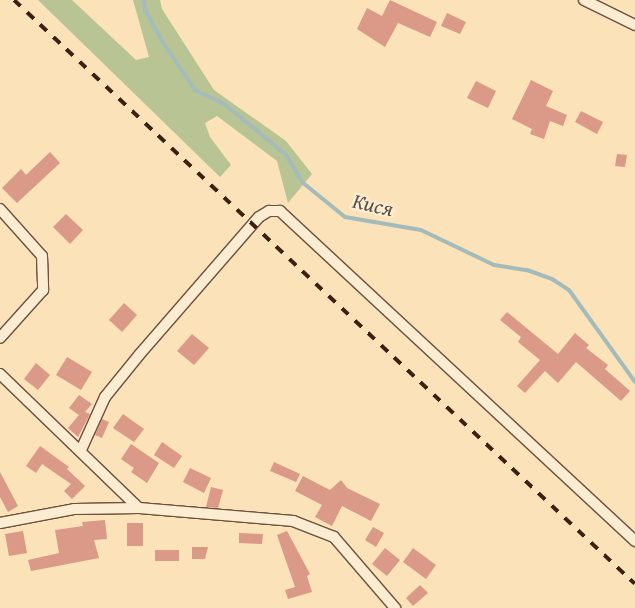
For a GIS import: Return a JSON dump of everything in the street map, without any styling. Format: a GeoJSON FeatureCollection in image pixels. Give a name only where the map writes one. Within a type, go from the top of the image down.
{"type":"FeatureCollection","features":[{"type":"Feature","properties":{"kind":"street"},"geometry":{"type":"LineString","coordinates":[[584,0],[635,25]]}},
{"type":"Feature","properties":{"kind":"street"},"geometry":{"type":"LineString","coordinates":[[0,209],[42,256],[44,290],[0,338]]}},
{"type":"Feature","properties":{"kind":"street"},"geometry":{"type":"LineString","coordinates":[[81,450],[105,397],[139,355],[259,217],[269,211],[280,211],[635,541]]}},
{"type":"Feature","properties":{"kind":"street"},"geometry":{"type":"LineString","coordinates":[[0,374],[81,450],[139,508]]}},
{"type":"Feature","properties":{"kind":"street"},"geometry":{"type":"LineString","coordinates":[[0,523],[74,509],[139,508],[293,520],[334,536],[395,608]]}},
{"type":"Feature","properties":{"kind":"green space"},"geometry":{"type":"Polygon","coordinates":[[[38,0],[72,0],[136,60],[149,57],[133,0],[160,0],[162,9],[214,90],[286,141],[312,174],[288,203],[277,161],[217,116],[205,123],[210,137],[231,165],[220,177],[38,0]]]}},
{"type":"Feature","properties":{"kind":"building"},"geometry":{"type":"Polygon","coordinates":[[[390,0],[437,22],[430,37],[398,23],[385,47],[357,29],[367,8],[382,16],[390,0]]]}},
{"type":"Feature","properties":{"kind":"building"},"geometry":{"type":"Polygon","coordinates":[[[447,13],[466,22],[460,34],[441,26],[447,13]]]}},
{"type":"Feature","properties":{"kind":"building"},"geometry":{"type":"Polygon","coordinates":[[[531,80],[553,91],[546,106],[567,115],[563,126],[550,121],[544,139],[530,134],[532,129],[512,119],[531,80]]]}},
{"type":"Feature","properties":{"kind":"building"},"geometry":{"type":"Polygon","coordinates":[[[476,81],[496,91],[488,108],[467,98],[476,81]]]}},
{"type":"Feature","properties":{"kind":"building"},"geometry":{"type":"Polygon","coordinates":[[[581,111],[603,122],[597,134],[575,122],[581,111]]]}},
{"type":"Feature","properties":{"kind":"building"},"geometry":{"type":"Polygon","coordinates":[[[50,152],[60,163],[17,203],[2,188],[21,169],[26,175],[50,152]]]}},
{"type":"Feature","properties":{"kind":"building"},"geometry":{"type":"Polygon","coordinates":[[[617,154],[627,155],[625,167],[615,166],[617,154]]]}},
{"type":"Feature","properties":{"kind":"building"},"geometry":{"type":"Polygon","coordinates":[[[66,214],[83,230],[70,244],[53,227],[66,214]]]}},
{"type":"Feature","properties":{"kind":"building"},"geometry":{"type":"Polygon","coordinates":[[[124,303],[137,315],[122,332],[109,320],[124,303]]]}},
{"type":"Feature","properties":{"kind":"building"},"geometry":{"type":"Polygon","coordinates":[[[507,312],[558,354],[575,333],[589,345],[586,348],[608,365],[605,369],[630,391],[621,401],[576,362],[558,383],[545,371],[525,393],[517,386],[540,360],[518,342],[521,337],[500,320],[507,312]]]}},
{"type":"Feature","properties":{"kind":"building"},"geometry":{"type":"Polygon","coordinates":[[[192,334],[209,348],[194,365],[177,351],[192,334]]]}},
{"type":"Feature","properties":{"kind":"building"},"geometry":{"type":"Polygon","coordinates":[[[67,357],[92,372],[81,390],[56,375],[67,357]]]}},
{"type":"Feature","properties":{"kind":"building"},"geometry":{"type":"Polygon","coordinates":[[[36,363],[50,375],[38,390],[24,379],[36,363]]]}},
{"type":"Feature","properties":{"kind":"building"},"geometry":{"type":"Polygon","coordinates":[[[79,395],[92,404],[85,412],[90,414],[78,437],[68,428],[79,415],[69,408],[79,395]]]}},
{"type":"Feature","properties":{"kind":"building"},"geometry":{"type":"Polygon","coordinates":[[[123,414],[144,429],[134,442],[113,428],[123,414]]]}},
{"type":"Feature","properties":{"kind":"building"},"geometry":{"type":"Polygon","coordinates":[[[102,419],[109,422],[102,438],[95,435],[102,419]]]}},
{"type":"Feature","properties":{"kind":"building"},"geometry":{"type":"Polygon","coordinates":[[[162,442],[182,456],[174,468],[154,455],[162,442]]]}},
{"type":"Feature","properties":{"kind":"building"},"geometry":{"type":"Polygon","coordinates":[[[131,444],[159,463],[147,483],[131,472],[134,468],[121,459],[131,444]]]}},
{"type":"Feature","properties":{"kind":"building"},"geometry":{"type":"Polygon","coordinates":[[[40,446],[69,467],[67,469],[85,486],[72,499],[64,491],[71,484],[42,464],[36,473],[26,466],[40,446]]]}},
{"type":"Feature","properties":{"kind":"building"},"geometry":{"type":"Polygon","coordinates":[[[274,462],[300,474],[296,482],[270,471],[274,462]]]}},
{"type":"Feature","properties":{"kind":"building"},"geometry":{"type":"Polygon","coordinates":[[[190,468],[211,478],[204,493],[183,482],[190,468]]]}},
{"type":"Feature","properties":{"kind":"building"},"geometry":{"type":"Polygon","coordinates":[[[0,472],[18,506],[8,512],[0,497],[0,472]]]}},
{"type":"Feature","properties":{"kind":"building"},"geometry":{"type":"Polygon","coordinates":[[[303,476],[330,490],[341,480],[347,488],[380,504],[371,521],[342,506],[332,526],[315,517],[322,505],[295,491],[303,476]]]}},
{"type":"Feature","properties":{"kind":"building"},"geometry":{"type":"Polygon","coordinates":[[[211,487],[223,490],[218,508],[206,507],[211,487]]]}},
{"type":"Feature","properties":{"kind":"building"},"geometry":{"type":"Polygon","coordinates":[[[105,520],[107,539],[94,540],[99,558],[31,571],[28,560],[59,553],[55,530],[83,526],[82,522],[105,520]]]}},
{"type":"Feature","properties":{"kind":"building"},"geometry":{"type":"Polygon","coordinates":[[[127,523],[143,523],[143,546],[127,546],[127,523]]]}},
{"type":"Feature","properties":{"kind":"building"},"geometry":{"type":"Polygon","coordinates":[[[373,527],[384,533],[376,547],[365,540],[373,527]]]}},
{"type":"Feature","properties":{"kind":"building"},"geometry":{"type":"Polygon","coordinates":[[[23,531],[27,553],[9,556],[5,534],[23,531]]]}},
{"type":"Feature","properties":{"kind":"building"},"geometry":{"type":"Polygon","coordinates":[[[287,531],[310,574],[307,576],[312,592],[288,599],[285,590],[295,587],[277,535],[287,531]]]}},
{"type":"Feature","properties":{"kind":"building"},"geometry":{"type":"Polygon","coordinates":[[[239,533],[263,534],[262,544],[239,543],[239,533]]]}},
{"type":"Feature","properties":{"kind":"building"},"geometry":{"type":"Polygon","coordinates":[[[192,547],[208,547],[205,559],[192,559],[192,547]]]}},
{"type":"Feature","properties":{"kind":"building"},"geometry":{"type":"Polygon","coordinates":[[[385,548],[400,560],[387,576],[372,564],[385,548]]]}},
{"type":"Feature","properties":{"kind":"building"},"geometry":{"type":"Polygon","coordinates":[[[413,548],[436,565],[426,579],[403,562],[413,548]]]}},
{"type":"Feature","properties":{"kind":"building"},"geometry":{"type":"Polygon","coordinates":[[[155,550],[179,550],[179,561],[155,561],[155,550]]]}},
{"type":"Feature","properties":{"kind":"building"},"geometry":{"type":"Polygon","coordinates":[[[420,585],[428,593],[413,606],[406,598],[420,585]]]}},
{"type":"Feature","properties":{"kind":"waterway","name":"Кися"},"geometry":{"type":"LineString","coordinates":[[144,0],[145,10],[162,41],[195,90],[224,104],[286,155],[302,182],[345,217],[421,230],[494,265],[527,270],[552,279],[569,290],[635,382]]}},
{"type":"Feature","properties":{"kind":"railway"},"geometry":{"type":"LineString","coordinates":[[14,0],[635,584]]}}]}
